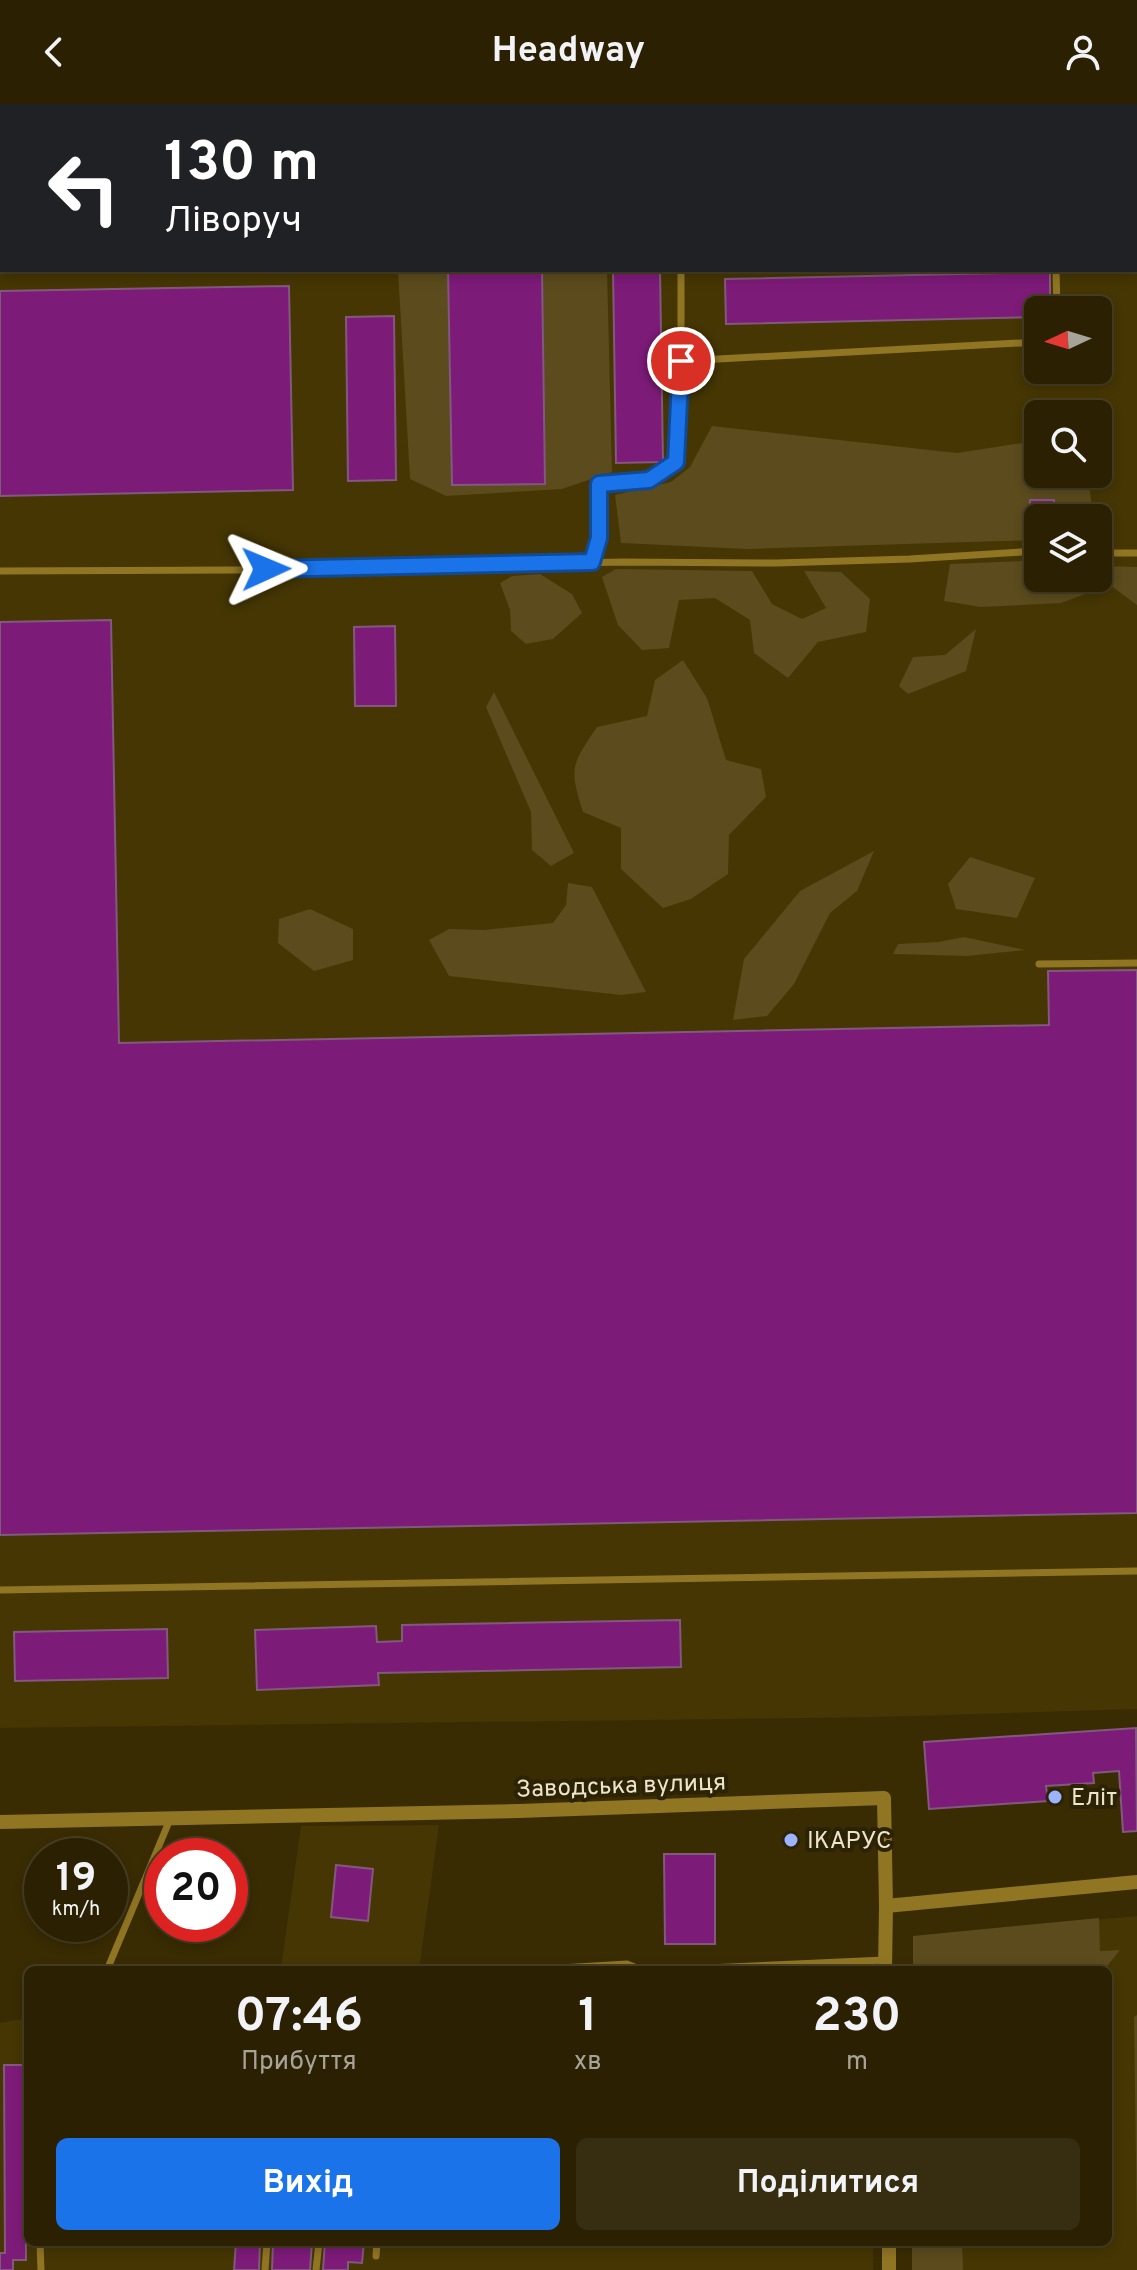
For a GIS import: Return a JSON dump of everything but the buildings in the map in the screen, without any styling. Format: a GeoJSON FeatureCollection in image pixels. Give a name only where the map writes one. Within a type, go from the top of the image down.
{"type":"FeatureCollection","features":[{"type":"Feature","properties":{"kind":"street","name":"Заводська вулиця"},"geometry":{"type":"LineString","coordinates":[[0,1822],[519,1811],[884,1798],[886,1906]]}},
{"type":"Feature","properties":{"kind":"street"},"geometry":{"type":"LineString","coordinates":[[885,1965],[886,1906],[1137,1882]]}},
{"type":"Feature","properties":{"kind":"street"},"geometry":{"type":"LineString","coordinates":[[889,2246],[889,2270]]}},
{"type":"Feature","properties":{"kind":"lane"},"geometry":{"type":"LineString","coordinates":[[592,562],[599,538],[599,484],[649,480],[676,462],[681,272]]}},
{"type":"Feature","properties":{"kind":"lane"},"geometry":{"type":"LineString","coordinates":[[1056,272],[1057,296]]}},
{"type":"Feature","properties":{"kind":"lane"},"geometry":{"type":"LineString","coordinates":[[681,361],[1024,343]]}},
{"type":"Feature","properties":{"kind":"lane"},"geometry":{"type":"LineString","coordinates":[[0,571],[807,562],[1024,552]]}},
{"type":"Feature","properties":{"kind":"lane"},"geometry":{"type":"LineString","coordinates":[[1112,553],[1137,553]]}},
{"type":"Feature","properties":{"kind":"lane"},"geometry":{"type":"LineString","coordinates":[[1039,964],[1137,963]]}},
{"type":"Feature","properties":{"kind":"lane"},"geometry":{"type":"LineString","coordinates":[[0,1590],[1137,1571]]}},
{"type":"Feature","properties":{"kind":"lane"},"geometry":{"type":"LineString","coordinates":[[109,1966],[171,1817]]}},
{"type":"Feature","properties":{"kind":"lane"},"geometry":{"type":"LineString","coordinates":[[840,1966],[885,1965]]}},
{"type":"Feature","properties":{"kind":"lane"},"geometry":{"type":"LineString","coordinates":[[594,1966],[632,1966]]}},
{"type":"Feature","properties":{"kind":"lane"},"geometry":{"type":"LineString","coordinates":[[40,2246],[41,2270]]}},
{"type":"Feature","properties":{"kind":"lane"},"geometry":{"type":"LineString","coordinates":[[265,2270],[267,2246]]}},
{"type":"Feature","properties":{"kind":"lane"},"geometry":{"type":"LineString","coordinates":[[316,2270],[319,2246]]}},
{"type":"Feature","properties":{"kind":"lane"},"geometry":{"type":"LineString","coordinates":[[376,2256],[377,2246]]}},
{"type":"Feature","properties":{"kind":"shaded area"},"geometry":{"type":"Polygon","coordinates":[[[0,272],[1137,272],[1137,1709],[878,1717],[0,1728],[0,272]]]}},
{"type":"Feature","properties":{"kind":"shaded area"},"geometry":{"type":"Polygon","coordinates":[[[398,272],[607,272],[612,472],[562,489],[446,496],[410,479],[398,272]]]}},
{"type":"Feature","properties":{"kind":"shaded area"},"geometry":{"type":"Polygon","coordinates":[[[712,426],[957,453],[1022,443],[1024,488],[1087,488],[1091,504],[1024,504],[1024,540],[747,549],[621,543],[615,495],[671,482],[690,467],[712,426]]]}},
{"type":"Feature","properties":{"kind":"shaded area"},"geometry":{"type":"Polygon","coordinates":[[[1024,561],[1024,592],[1091,592],[1061,603],[981,607],[944,601],[950,564],[1024,561]]]}},
{"type":"Feature","properties":{"kind":"shaded area"},"geometry":{"type":"Polygon","coordinates":[[[1112,566],[1137,567],[1137,605],[1112,586],[1112,566]]]}},
{"type":"Feature","properties":{"kind":"shaded area"},"geometry":{"type":"Polygon","coordinates":[[[616,569],[752,571],[772,604],[802,619],[826,608],[804,571],[841,572],[870,599],[866,632],[818,642],[788,678],[754,653],[750,620],[715,598],[679,600],[669,648],[642,650],[618,625],[602,577],[616,569]]]}},
{"type":"Feature","properties":{"kind":"shaded area"},"geometry":{"type":"Polygon","coordinates":[[[540,574],[572,594],[582,613],[553,639],[526,644],[511,631],[510,610],[500,583],[512,576],[540,574]]]}},
{"type":"Feature","properties":{"kind":"shaded area"},"geometry":{"type":"Polygon","coordinates":[[[976,629],[966,671],[908,694],[899,686],[913,657],[945,655],[976,629]]]}},
{"type":"Feature","properties":{"kind":"shaded area"},"geometry":{"type":"Polygon","coordinates":[[[683,660],[707,698],[726,760],[761,769],[766,797],[729,835],[728,874],[691,899],[663,908],[621,869],[621,828],[583,812],[574,776],[577,759],[597,727],[647,716],[655,680],[683,660]]]}},
{"type":"Feature","properties":{"kind":"shaded area"},"geometry":{"type":"Polygon","coordinates":[[[494,692],[574,853],[551,866],[532,850],[531,812],[486,707],[494,692]]]}},
{"type":"Feature","properties":{"kind":"shaded area"},"geometry":{"type":"Polygon","coordinates":[[[874,851],[857,891],[830,913],[794,984],[767,1016],[733,1020],[744,959],[800,891],[874,851]]]}},
{"type":"Feature","properties":{"kind":"shaded area"},"geometry":{"type":"Polygon","coordinates":[[[970,857],[1035,878],[1017,918],[956,909],[948,884],[970,857]]]}},
{"type":"Feature","properties":{"kind":"shaded area"},"geometry":{"type":"Polygon","coordinates":[[[568,883],[592,887],[646,992],[621,995],[449,976],[429,940],[449,929],[484,930],[553,923],[566,905],[568,883]]]}},
{"type":"Feature","properties":{"kind":"shaded area"},"geometry":{"type":"Polygon","coordinates":[[[310,909],[353,929],[353,960],[314,971],[278,943],[279,919],[310,909]]]}},
{"type":"Feature","properties":{"kind":"shaded area"},"geometry":{"type":"Polygon","coordinates":[[[964,937],[1025,950],[967,956],[893,954],[898,944],[964,937]]]}},
{"type":"Feature","properties":{"kind":"shaded area"},"geometry":{"type":"Polygon","coordinates":[[[439,1825],[420,1966],[281,1966],[301,1826],[439,1825]]]}},
{"type":"Feature","properties":{"kind":"shaded area"},"geometry":{"type":"Polygon","coordinates":[[[1137,1916],[1137,2270],[912,2270],[912,2246],[1112,2246],[1112,1966],[913,1966],[913,1936],[1137,1916]]]}},
{"type":"Feature","properties":{"kind":"shaded area"},"geometry":{"type":"Polygon","coordinates":[[[1099,1918],[1100,1951],[1120,1950],[1107,1966],[913,1966],[913,1936],[1099,1918]]]}},
{"type":"Feature","properties":{"kind":"shaded area"},"geometry":{"type":"Polygon","coordinates":[[[1137,2015],[1137,2231],[1134,2017],[1137,2015]]]}},
{"type":"Feature","properties":{"kind":"shaded area"},"geometry":{"type":"Polygon","coordinates":[[[24,2019],[24,2246],[873,2246],[873,2270],[0,2270],[0,2023],[24,2019]]]}},
{"type":"Feature","properties":{"kind":"shaded area"},"geometry":{"type":"Polygon","coordinates":[[[912,2246],[962,2246],[963,2270],[912,2270],[912,2246]]]}},
{"type":"Feature","properties":{"kind":"place","name":"Еліт"},"geometry":{"type":"Point","coordinates":[1055,1797]}},
{"type":"Feature","properties":{"kind":"place","name":"ІКАРУС"},"geometry":{"type":"Point","coordinates":[791,1840]}},
{"type":"Feature","properties":{"kind":"route"},"geometry":{"type":"LineString","coordinates":[[266,569],[592,562],[599,538],[599,484],[649,480],[676,462],[681,361]]}}]}
